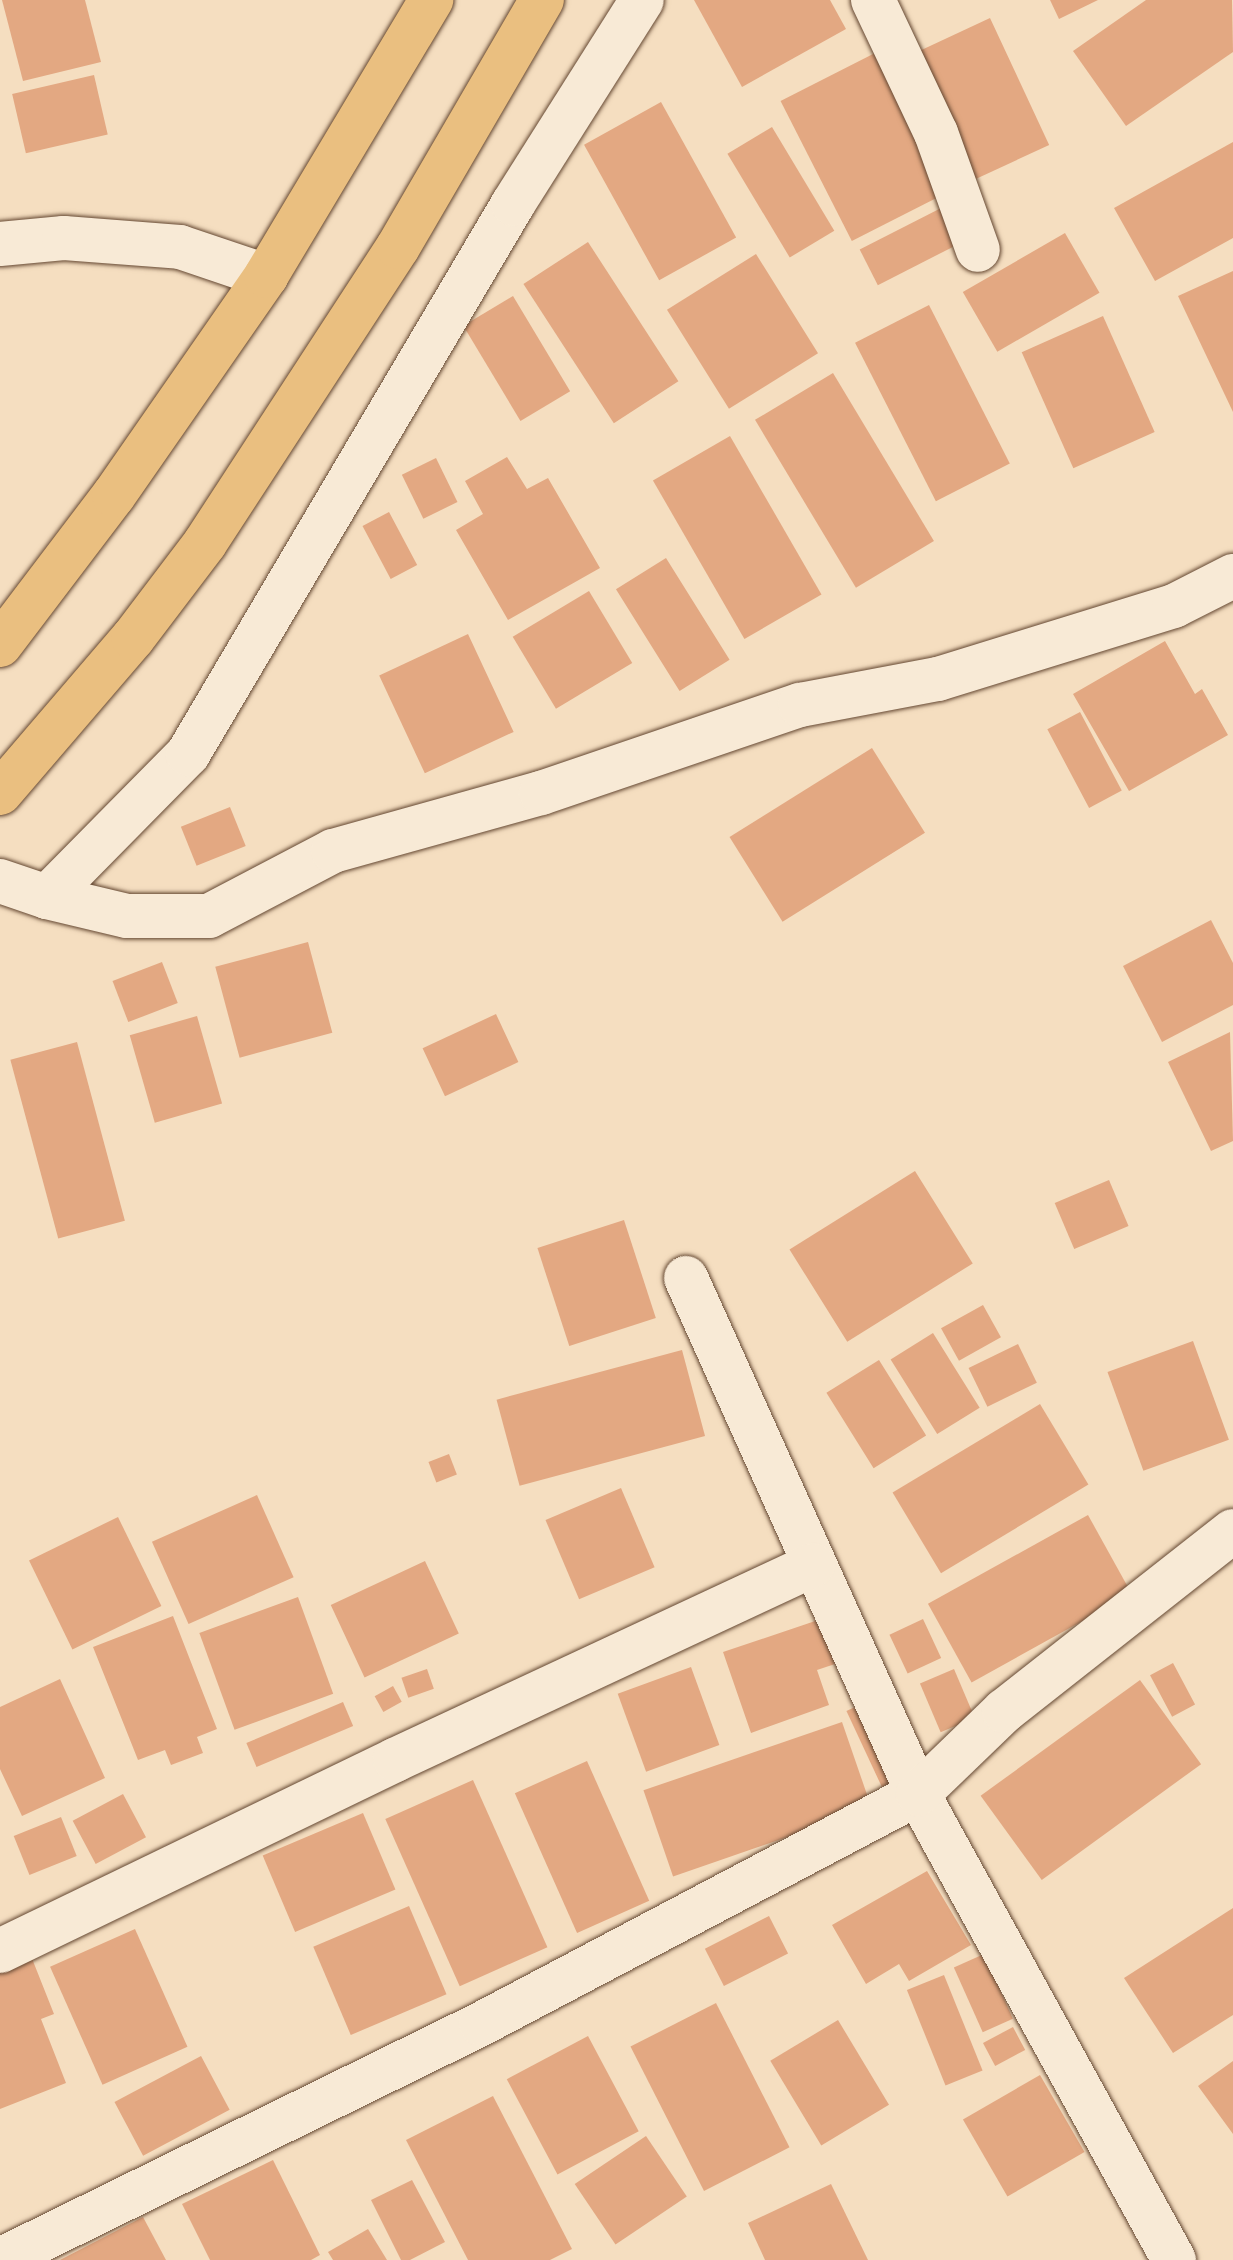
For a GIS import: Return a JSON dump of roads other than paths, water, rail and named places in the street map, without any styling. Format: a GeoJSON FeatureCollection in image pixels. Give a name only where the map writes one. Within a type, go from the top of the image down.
{"type":"FeatureCollection","features":[{"type":"Feature","properties":{"kind":"main road"},"geometry":{"type":"LineString","coordinates":[[0,645],[114,495],[266,276],[431,0]]}},
{"type":"Feature","properties":{"kind":"main road"},"geometry":{"type":"LineString","coordinates":[[0,793],[133,638],[205,543],[398,247],[542,0]]}},
{"type":"Feature","properties":{"kind":"street"},"geometry":{"type":"LineString","coordinates":[[47,897],[188,754],[513,204],[642,0]]}},
{"type":"Feature","properties":{"kind":"street"},"geometry":{"type":"LineString","coordinates":[[873,0],[936,133],[978,250]]}},
{"type":"Feature","properties":{"kind":"street"},"geometry":{"type":"LineString","coordinates":[[0,244],[64,238],[180,247],[266,276]]}},
{"type":"Feature","properties":{"kind":"street"},"geometry":{"type":"LineString","coordinates":[[0,881],[47,897],[127,916],[209,916],[333,851],[541,793],[800,705],[938,679],[1174,606],[1233,576]]}},
{"type":"Feature","properties":{"kind":"street"},"geometry":{"type":"LineString","coordinates":[[686,1278],[918,1794],[1174,2260]]}},
{"type":"Feature","properties":{"kind":"street"},"geometry":{"type":"LineString","coordinates":[[0,2260],[481,2024],[918,1794],[1004,1711],[1233,1531]]}},
{"type":"Feature","properties":{"kind":"street"},"geometry":{"type":"LineString","coordinates":[[0,1951],[395,1760],[813,1565]]}}]}
